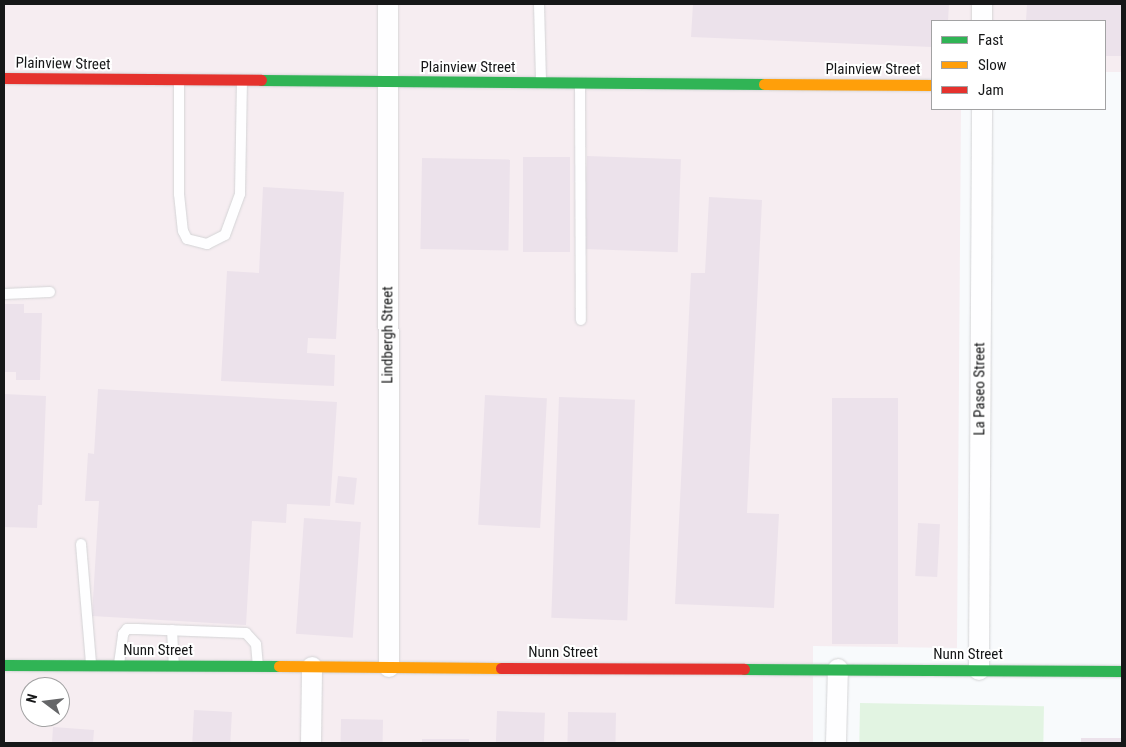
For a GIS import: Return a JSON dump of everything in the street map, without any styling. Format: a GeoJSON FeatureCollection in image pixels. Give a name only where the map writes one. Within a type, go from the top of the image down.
{"type":"FeatureCollection","features":[{"type":"Feature","properties":{"kind":"street","name":"Lindbergh Street"},"geometry":{"type":"LineString","coordinates":[[388,4],[388,667]]}},
{"type":"Feature","properties":{"kind":"street"},"geometry":{"type":"LineString","coordinates":[[982,4],[982,20]]}},
{"type":"Feature","properties":{"kind":"street","name":"Plainview Street"},"geometry":{"type":"LineString","coordinates":[[4,78],[388,83],[580,82],[931,85]]}},
{"type":"Feature","properties":{"kind":"street","name":"La Paseo Street"},"geometry":{"type":"LineString","coordinates":[[979,670],[982,110]]}},
{"type":"Feature","properties":{"kind":"street","name":"Nunn Street"},"geometry":{"type":"LineString","coordinates":[[4,665],[1122,671]]}},
{"type":"Feature","properties":{"kind":"street"},"geometry":{"type":"LineString","coordinates":[[311,743],[312,666]]}},
{"type":"Feature","properties":{"kind":"street"},"geometry":{"type":"LineString","coordinates":[[836,743],[838,669]]}},
{"type":"Feature","properties":{"kind":"lane"},"geometry":{"type":"LineString","coordinates":[[539,4],[541,82]]}},
{"type":"Feature","properties":{"kind":"lane"},"geometry":{"type":"LineString","coordinates":[[179,80],[179,194],[183,231],[187,239],[207,244],[225,235],[240,194],[242,81]]}},
{"type":"Feature","properties":{"kind":"lane"},"geometry":{"type":"LineString","coordinates":[[580,82],[581,320]]}},
{"type":"Feature","properties":{"kind":"lane"},"geometry":{"type":"LineString","coordinates":[[4,294],[50,292]]}},
{"type":"Feature","properties":{"kind":"lane"},"geometry":{"type":"LineString","coordinates":[[81,544],[91,665]]}},
{"type":"Feature","properties":{"kind":"lane"},"geometry":{"type":"LineString","coordinates":[[119,665],[121,639],[127,629],[246,633],[256,644],[258,666]]}},
{"type":"Feature","properties":{"kind":"lane"},"geometry":{"type":"LineString","coordinates":[[172,630],[174,666]]}},
{"type":"Feature","properties":{"kind":"shaded area"},"geometry":{"type":"Polygon","coordinates":[[[4,4],[1122,4],[1122,72],[1106,72],[1106,20],[931,20],[931,110],[961,110],[957,648],[813,646],[813,743],[4,743],[4,4]]]}},
{"type":"Feature","properties":{"kind":"green space"},"geometry":{"type":"Polygon","coordinates":[[[860,703],[1044,706],[1043,743],[859,743],[860,703]]]}},
{"type":"Feature","properties":{"kind":"building"},"geometry":{"type":"Polygon","coordinates":[[[693,4],[949,4],[948,20],[931,20],[931,47],[691,37],[693,4]]]}},
{"type":"Feature","properties":{"kind":"building"},"geometry":{"type":"Polygon","coordinates":[[[1027,4],[1122,4],[1122,56],[1106,56],[1106,20],[1026,20],[1027,4]]]}},
{"type":"Feature","properties":{"kind":"building"},"geometry":{"type":"Polygon","coordinates":[[[587,156],[681,159],[678,252],[584,249],[587,156]]]}},
{"type":"Feature","properties":{"kind":"building"},"geometry":{"type":"Polygon","coordinates":[[[523,157],[570,157],[570,252],[523,252],[523,157]]]}},
{"type":"Feature","properties":{"kind":"building"},"geometry":{"type":"Polygon","coordinates":[[[422,158],[510,160],[508,251],[420,249],[422,158]]]}},
{"type":"Feature","properties":{"kind":"building"},"geometry":{"type":"Polygon","coordinates":[[[263,187],[344,192],[336,339],[308,338],[307,353],[335,355],[334,386],[221,381],[227,271],[259,273],[263,187]]]}},
{"type":"Feature","properties":{"kind":"building"},"geometry":{"type":"Polygon","coordinates":[[[709,197],[762,200],[747,513],[779,514],[774,608],[675,604],[691,273],[705,273],[709,197]]]}},
{"type":"Feature","properties":{"kind":"building"},"geometry":{"type":"Polygon","coordinates":[[[4,304],[24,304],[24,313],[42,313],[40,380],[16,380],[16,372],[4,372],[4,304]]]}},
{"type":"Feature","properties":{"kind":"building"},"geometry":{"type":"Polygon","coordinates":[[[98,389],[337,402],[330,506],[287,504],[286,523],[252,521],[246,625],[92,616],[99,501],[85,501],[88,453],[94,454],[98,389]]]}},
{"type":"Feature","properties":{"kind":"building"},"geometry":{"type":"Polygon","coordinates":[[[4,394],[46,396],[42,505],[38,505],[37,528],[4,527],[4,394]]]}},
{"type":"Feature","properties":{"kind":"building"},"geometry":{"type":"Polygon","coordinates":[[[485,395],[547,398],[540,528],[478,525],[485,395]]]}},
{"type":"Feature","properties":{"kind":"building"},"geometry":{"type":"Polygon","coordinates":[[[559,397],[635,400],[627,621],[551,618],[559,397]]]}},
{"type":"Feature","properties":{"kind":"building"},"geometry":{"type":"Polygon","coordinates":[[[832,398],[898,398],[898,644],[832,644],[832,398]]]}},
{"type":"Feature","properties":{"kind":"building"},"geometry":{"type":"Polygon","coordinates":[[[338,476],[357,478],[354,505],[335,503],[338,476]]]}},
{"type":"Feature","properties":{"kind":"building"},"geometry":{"type":"Polygon","coordinates":[[[304,518],[361,522],[353,638],[296,634],[304,518]]]}},
{"type":"Feature","properties":{"kind":"building"},"geometry":{"type":"Polygon","coordinates":[[[918,523],[940,524],[937,577],[915,576],[918,523]]]}},
{"type":"Feature","properties":{"kind":"building"},"geometry":{"type":"Polygon","coordinates":[[[194,710],[232,712],[230,743],[192,743],[194,710]]]}},
{"type":"Feature","properties":{"kind":"building"},"geometry":{"type":"Polygon","coordinates":[[[497,711],[545,713],[544,743],[496,743],[497,711]]]}},
{"type":"Feature","properties":{"kind":"building"},"geometry":{"type":"Polygon","coordinates":[[[568,712],[616,713],[615,743],[567,743],[568,712]]]}},
{"type":"Feature","properties":{"kind":"building"},"geometry":{"type":"Polygon","coordinates":[[[341,719],[383,720],[383,743],[341,743],[341,719]]]}},
{"type":"Feature","properties":{"kind":"building"},"geometry":{"type":"Polygon","coordinates":[[[53,727],[94,730],[93,743],[52,743],[53,727]]]}},
{"type":"Feature","properties":{"kind":"building"},"geometry":{"type":"Polygon","coordinates":[[[1081,738],[1122,738],[1122,743],[1081,743],[1081,738]]]}},
{"type":"Feature","properties":{"kind":"building"},"geometry":{"type":"Polygon","coordinates":[[[422,739],[469,739],[469,743],[422,743],[422,739]]]}},
{"type":"Feature","properties":{"kind":"traffic: fast"},"geometry":{"type":"LineString","coordinates":[[261,80],[764,84]]}},
{"type":"Feature","properties":{"kind":"traffic: fast"},"geometry":{"type":"LineString","coordinates":[[4,665],[279,666]]}},
{"type":"Feature","properties":{"kind":"traffic: fast"},"geometry":{"type":"LineString","coordinates":[[744,669],[1122,671]]}},
{"type":"Feature","properties":{"kind":"traffic: slow"},"geometry":{"type":"LineString","coordinates":[[764,84],[931,85]]}},
{"type":"Feature","properties":{"kind":"traffic: slow"},"geometry":{"type":"LineString","coordinates":[[279,666],[501,668]]}},
{"type":"Feature","properties":{"kind":"traffic: jam"},"geometry":{"type":"LineString","coordinates":[[4,78],[261,80]]}},
{"type":"Feature","properties":{"kind":"traffic: jam"},"geometry":{"type":"LineString","coordinates":[[501,668],[744,669]]}}]}
